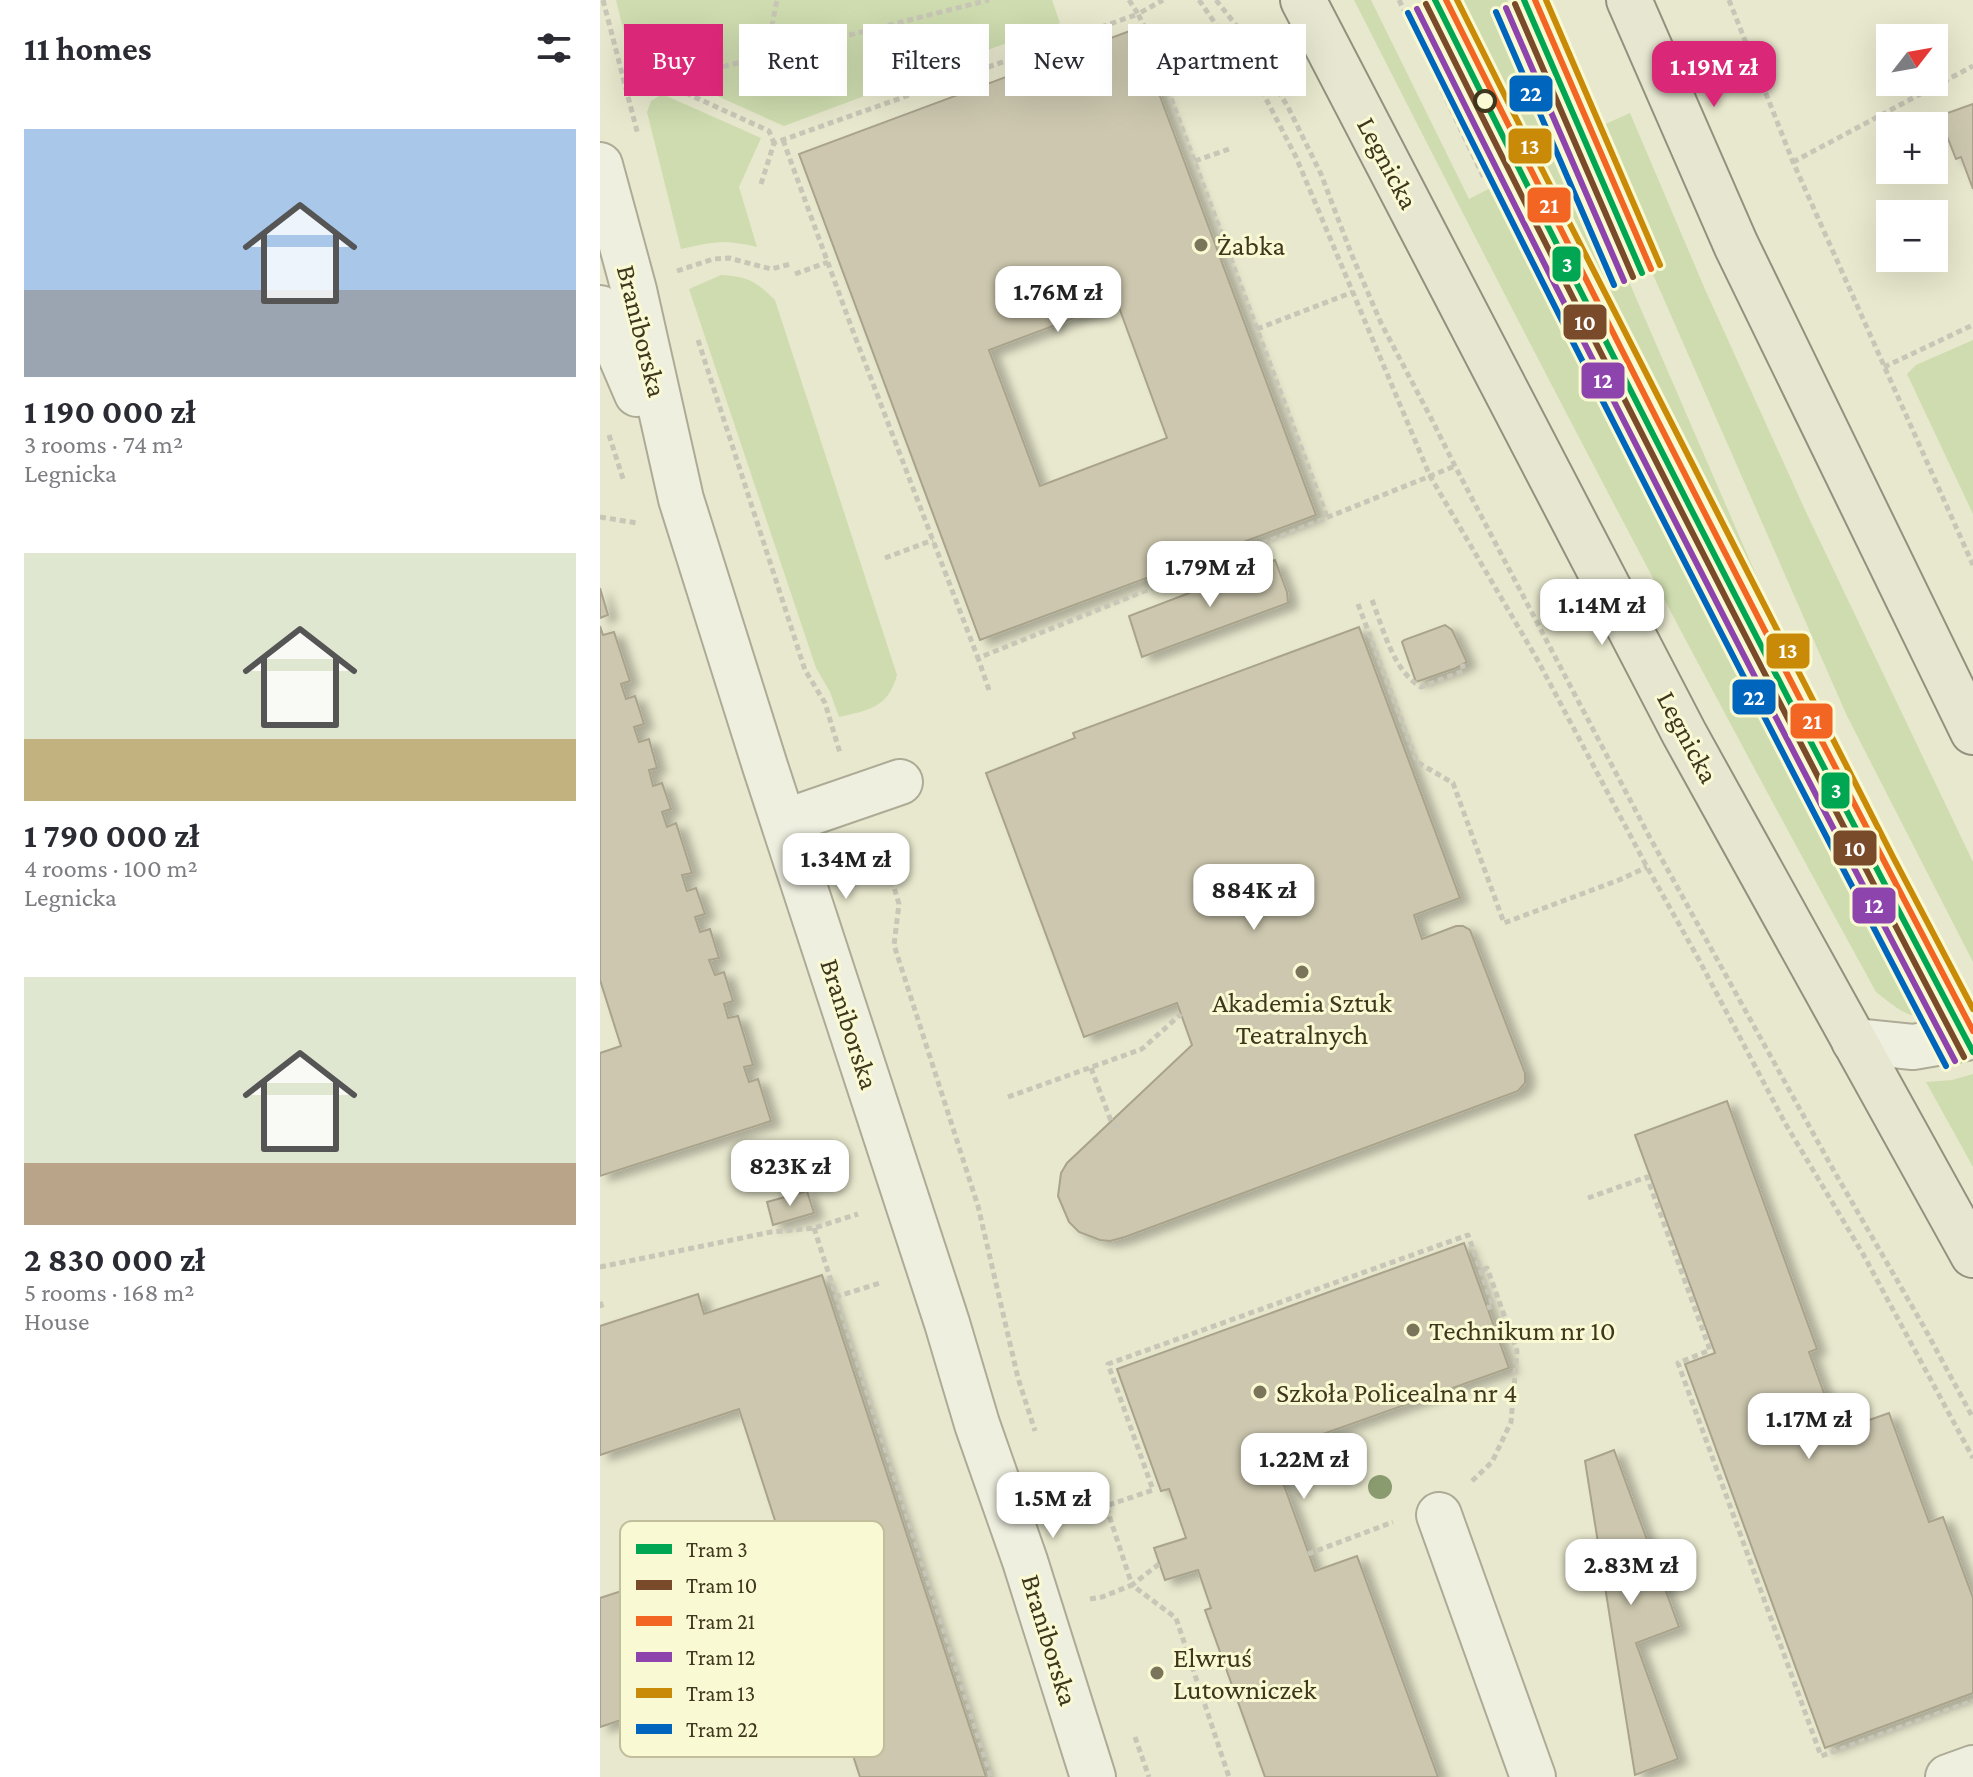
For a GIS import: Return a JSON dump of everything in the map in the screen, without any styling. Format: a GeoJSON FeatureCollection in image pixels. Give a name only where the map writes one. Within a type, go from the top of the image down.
{"type":"FeatureCollection","features":[{"type":"Feature","properties":{"kind":"main road","name":"Legnicka"},"geometry":{"type":"LineString","coordinates":[[1303,0],[1684,733],[1973,1255]]}},
{"type":"Feature","properties":{"kind":"main road"},"geometry":{"type":"LineString","coordinates":[[1629,0],[1736,245],[1973,732]]}},
{"type":"Feature","properties":{"kind":"street","name":"Braniborska"},"geometry":{"type":"LineString","coordinates":[[600,165],[617,299],[1093,1777]]}},
{"type":"Feature","properties":{"kind":"street"},"geometry":{"type":"LineString","coordinates":[[600,257],[607,259],[617,299]]}},
{"type":"Feature","properties":{"kind":"street"},"geometry":{"type":"LineString","coordinates":[[784,822],[900,782]]}},
{"type":"Feature","properties":{"kind":"street"},"geometry":{"type":"LineString","coordinates":[[1854,1041],[1913,1047],[1973,1035]]}},
{"type":"Feature","properties":{"kind":"street"},"geometry":{"type":"LineString","coordinates":[[1439,1515],[1533,1777]]}},
{"type":"Feature","properties":{"kind":"street"},"geometry":{"type":"LineString","coordinates":[[1948,1777],[1973,1768]]}},
{"type":"Feature","properties":{"kind":"path"},"geometry":{"type":"LineString","coordinates":[[603,0],[624,83]]}},
{"type":"Feature","properties":{"kind":"path"},"geometry":{"type":"LineString","coordinates":[[772,24],[777,0]]}},
{"type":"Feature","properties":{"kind":"path"},"geometry":{"type":"LineString","coordinates":[[847,36],[989,0]]}},
{"type":"Feature","properties":{"kind":"path"},"geometry":{"type":"LineString","coordinates":[[1129,0],[1138,14],[1195,161],[1327,517]]}},
{"type":"Feature","properties":{"kind":"path"},"geometry":{"type":"LineString","coordinates":[[774,143],[1138,14],[1163,0]]}},
{"type":"Feature","properties":{"kind":"path"},"geometry":{"type":"LineString","coordinates":[[1199,0],[1262,91],[1296,157],[1430,476],[1537,659],[1785,1123],[1863,1254],[1973,1458]]}},
{"type":"Feature","properties":{"kind":"path"},"geometry":{"type":"LineString","coordinates":[[1216,0],[1247,39],[1288,107],[1321,174],[1381,323],[1455,466],[1649,836],[1973,1418]]}},
{"type":"Feature","properties":{"kind":"path"},"geometry":{"type":"LineString","coordinates":[[1399,0],[1484,178]]}},
{"type":"Feature","properties":{"kind":"path"},"geometry":{"type":"LineString","coordinates":[[1729,0],[1793,162],[1973,565]]}},
{"type":"Feature","properties":{"kind":"path"},"geometry":{"type":"LineString","coordinates":[[1793,162],[1973,66]]}},
{"type":"Feature","properties":{"kind":"path"},"geometry":{"type":"LineString","coordinates":[[627,96],[641,148]]}},
{"type":"Feature","properties":{"kind":"path"},"geometry":{"type":"LineString","coordinates":[[692,96],[769,131],[774,143],[761,184]]}},
{"type":"Feature","properties":{"kind":"path"},"geometry":{"type":"LineString","coordinates":[[783,140],[989,690]]}},
{"type":"Feature","properties":{"kind":"path"},"geometry":{"type":"LineString","coordinates":[[1195,161],[1229,149]]}},
{"type":"Feature","properties":{"kind":"path"},"geometry":{"type":"LineString","coordinates":[[672,259],[676,272],[713,259],[729,258],[771,269],[791,264]]}},
{"type":"Feature","properties":{"kind":"path"},"geometry":{"type":"LineString","coordinates":[[795,274],[828,262]]}},
{"type":"Feature","properties":{"kind":"path"},"geometry":{"type":"LineString","coordinates":[[1257,329],[1353,292]]}},
{"type":"Feature","properties":{"kind":"path"},"geometry":{"type":"LineString","coordinates":[[1884,367],[1973,325]]}},
{"type":"Feature","properties":{"kind":"path"},"geometry":{"type":"LineString","coordinates":[[695,329],[805,670],[825,703],[837,746]]}},
{"type":"Feature","properties":{"kind":"path"},"geometry":{"type":"LineString","coordinates":[[978,658],[1455,466]]}},
{"type":"Feature","properties":{"kind":"path"},"geometry":{"type":"LineString","coordinates":[[600,517],[637,523]]}},
{"type":"Feature","properties":{"kind":"path"},"geometry":{"type":"LineString","coordinates":[[885,558],[933,540]]}},
{"type":"Feature","properties":{"kind":"path"},"geometry":{"type":"LineString","coordinates":[[1372,600],[1398,667],[1413,683],[1421,687],[1464,671],[1462,664]]}},
{"type":"Feature","properties":{"kind":"path"},"geometry":{"type":"LineString","coordinates":[[1358,604],[1417,762],[1453,783],[1504,923],[1647,867]]}},
{"type":"Feature","properties":{"kind":"path"},"geometry":{"type":"LineString","coordinates":[[872,833],[880,842],[899,904],[894,945],[978,1206],[1027,1406]]}},
{"type":"Feature","properties":{"kind":"path"},"geometry":{"type":"LineString","coordinates":[[1008,1097],[1142,1049],[1181,1014]]}},
{"type":"Feature","properties":{"kind":"path"},"geometry":{"type":"LineString","coordinates":[[1091,1068],[1111,1121],[1116,1126],[1121,1121]]}},
{"type":"Feature","properties":{"kind":"path"},"geometry":{"type":"LineString","coordinates":[[1588,1198],[1647,1177],[1710,1350],[1678,1363],[1821,1756],[1973,1701]]}},
{"type":"Feature","properties":{"kind":"path"},"geometry":{"type":"LineString","coordinates":[[600,1267],[771,1232],[814,1228],[858,1214]]}},
{"type":"Feature","properties":{"kind":"path"},"geometry":{"type":"LineString","coordinates":[[814,1228],[991,1777]]}},
{"type":"Feature","properties":{"kind":"path"},"geometry":{"type":"LineString","coordinates":[[1229,1777],[1176,1618],[1132,1585],[1106,1506],[1153,1490],[1108,1364],[1468,1235],[1493,1306],[1487,1308]]}},
{"type":"Feature","properties":{"kind":"path"},"geometry":{"type":"LineString","coordinates":[[1308,1554],[1430,1508],[1439,1515],[1492,1462],[1511,1422],[1517,1351],[1487,1268],[1481,1271]]}},
{"type":"Feature","properties":{"kind":"path"},"geometry":{"type":"LineString","coordinates":[[835,1297],[880,1283]]}},
{"type":"Feature","properties":{"kind":"path"},"geometry":{"type":"LineString","coordinates":[[600,1302],[603,1310]]}},
{"type":"Feature","properties":{"kind":"path"},"geometry":{"type":"LineString","coordinates":[[1090,1599],[1132,1585],[1159,1564]]}},
{"type":"Feature","properties":{"kind":"green space"},"geometry":{"type":"Polygon","coordinates":[[[616,0],[1052,0],[1060,23],[1005,24],[1005,44],[989,49],[989,24],[863,24],[864,96],[784,126],[717,96],[723,96],[723,24],[624,24],[624,33],[616,0]]]}},
{"type":"Feature","properties":{"kind":"green space"},"geometry":{"type":"Polygon","coordinates":[[[1354,0],[1371,0],[1469,199],[1510,178],[1945,1017],[1907,1014],[1876,992],[1611,498],[1354,0]]]}},
{"type":"Feature","properties":{"kind":"green space"},"geometry":{"type":"Polygon","coordinates":[[[1455,0],[1507,0],[1788,652],[1524,141],[1455,0]]]}},
{"type":"Feature","properties":{"kind":"green space"},"geometry":{"type":"Polygon","coordinates":[[[666,96],[761,138],[739,187],[757,247],[719,242],[681,249],[647,112],[651,101],[666,96]]]}},
{"type":"Feature","properties":{"kind":"green space"},"geometry":{"type":"Polygon","coordinates":[[[1630,113],[1704,287],[1806,512],[1973,862],[1973,962],[1847,716],[1590,131],[1630,113]]]}},
{"type":"Feature","properties":{"kind":"green space"},"geometry":{"type":"Polygon","coordinates":[[[721,275],[751,281],[775,300],[897,675],[883,701],[868,709],[839,717],[830,692],[816,668],[689,289],[721,275]]]}},
{"type":"Feature","properties":{"kind":"green space"},"geometry":{"type":"Polygon","coordinates":[[[1973,340],[1973,514],[1907,374],[1916,365],[1973,340]]]}},
{"type":"Feature","properties":{"kind":"green space"},"geometry":{"type":"Polygon","coordinates":[[[1973,1074],[1973,1167],[1926,1082],[1973,1074]]]}},
{"type":"Feature","properties":{"kind":"building"},"geometry":{"type":"Polygon","coordinates":[[[1128,32],[1128,96],[1160,96],[1316,515],[980,640],[799,154],[955,96],[989,96],[989,83],[1005,77],[1005,96],[1112,96],[1112,38],[1128,32]],[[1117,302],[989,350],[1040,486],[1167,438],[1117,302]]]}},
{"type":"Feature","properties":{"kind":"building"},"geometry":{"type":"Polygon","coordinates":[[[1973,104],[1973,189],[1961,157],[1956,159],[1948,139],[1948,113],[1973,104]]]}},
{"type":"Feature","properties":{"kind":"building"},"geometry":{"type":"Polygon","coordinates":[[[1275,560],[1288,603],[1142,657],[1129,616],[1275,560]]]}},
{"type":"Feature","properties":{"kind":"building"},"geometry":{"type":"Polygon","coordinates":[[[600,588],[608,615],[600,618],[600,588]]]}},
{"type":"Feature","properties":{"kind":"building"},"geometry":{"type":"Polygon","coordinates":[[[1445,625],[1452,630],[1467,662],[1416,682],[1402,642],[1445,625]]]}},
{"type":"Feature","properties":{"kind":"building"},"geometry":{"type":"Polygon","coordinates":[[[600,626],[603,635],[614,632],[630,681],[621,684],[626,699],[635,696],[644,724],[634,727],[639,742],[649,739],[657,768],[649,770],[653,786],[662,783],[671,809],[662,812],[667,827],[676,823],[692,873],[682,875],[687,891],[696,888],[705,914],[695,917],[700,932],[710,929],[719,958],[709,960],[715,975],[724,972],[733,1001],[724,1004],[728,1018],[738,1016],[753,1065],[744,1067],[749,1082],[758,1079],[771,1121],[600,1176],[600,1053],[621,1046],[600,980],[600,626]]]}},
{"type":"Feature","properties":{"kind":"building"},"geometry":{"type":"Polygon","coordinates":[[[1359,627],[1460,898],[1414,915],[1422,939],[1456,926],[1470,930],[1525,1073],[1525,1083],[1518,1091],[1125,1237],[1100,1240],[1079,1232],[1069,1222],[1058,1196],[1061,1173],[1067,1163],[1192,1045],[1177,1003],[1084,1037],[986,773],[1075,738],[1073,733],[1359,627]]]}},
{"type":"Feature","properties":{"kind":"building"},"geometry":{"type":"Polygon","coordinates":[[[1727,1101],[1817,1349],[1809,1352],[1838,1431],[1889,1413],[1929,1522],[1943,1517],[1973,1598],[1973,1693],[1825,1748],[1685,1364],[1715,1353],[1635,1135],[1727,1101]]]}},
{"type":"Feature","properties":{"kind":"building"},"geometry":{"type":"Polygon","coordinates":[[[807,1191],[814,1213],[773,1225],[767,1202],[807,1191]]]}},
{"type":"Feature","properties":{"kind":"building"},"geometry":{"type":"Polygon","coordinates":[[[1464,1243],[1509,1368],[1272,1452],[1315,1571],[1357,1556],[1438,1777],[1265,1777],[1205,1610],[1211,1608],[1198,1570],[1165,1580],[1154,1548],[1186,1538],[1169,1489],[1161,1491],[1117,1369],[1464,1243]]]}},
{"type":"Feature","properties":{"kind":"building"},"geometry":{"type":"Polygon","coordinates":[[[822,1275],[986,1777],[860,1777],[853,1757],[884,1757],[884,1521],[775,1521],[739,1409],[600,1455],[600,1326],[698,1294],[704,1314],[822,1275]]]}},
{"type":"Feature","properties":{"kind":"building"},"geometry":{"type":"Polygon","coordinates":[[[1614,1450],[1679,1627],[1636,1643],[1678,1759],[1635,1775],[1585,1461],[1614,1450]]]}},
{"type":"Feature","properties":{"kind":"building"},"geometry":{"type":"Polygon","coordinates":[[[620,1591],[620,1720],[600,1727],[600,1598],[620,1591]]]}},
{"type":"Feature","properties":{"kind":"tram line","name":"3"},"geometry":{"type":"LineString","coordinates":[[1435,0],[1701,528],[1973,1052]]}},
{"type":"Feature","properties":{"kind":"tram line","name":"21"},"geometry":{"type":"LineString","coordinates":[[1446,0],[1706,517],[1973,1031]]}},
{"type":"Feature","properties":{"kind":"tram line","name":"13"},"geometry":{"type":"LineString","coordinates":[[1457,0],[1973,1009]]}},
{"type":"Feature","properties":{"kind":"tram line","name":"3"},"geometry":{"type":"LineString","coordinates":[[1524,0],[1642,273]]}},
{"type":"Feature","properties":{"kind":"tram line","name":"21"},"geometry":{"type":"LineString","coordinates":[[1535,0],[1651,269]]}},
{"type":"Feature","properties":{"kind":"tram line","name":"13"},"geometry":{"type":"LineString","coordinates":[[1546,0],[1660,265]]}},
{"type":"Feature","properties":{"kind":"tram line","name":"10"},"geometry":{"type":"LineString","coordinates":[[1426,4],[1692,532],[1964,1057]]}},
{"type":"Feature","properties":{"kind":"tram line","name":"10"},"geometry":{"type":"LineString","coordinates":[[1515,4],[1633,277]]}},
{"type":"Feature","properties":{"kind":"tram line","name":"12"},"geometry":{"type":"LineString","coordinates":[[1506,8],[1624,281]]}},
{"type":"Feature","properties":{"kind":"tram line","name":"12"},"geometry":{"type":"LineString","coordinates":[[1417,9],[1683,537],[1955,1061]]}},
{"type":"Feature","properties":{"kind":"tram line","name":"22"},"geometry":{"type":"LineString","coordinates":[[1496,12],[1614,285]]}},
{"type":"Feature","properties":{"kind":"tram line","name":"22"},"geometry":{"type":"LineString","coordinates":[[1408,13],[1674,541],[1946,1066]]}},
{"type":"Feature","properties":{"kind":"place","name":"Żabka"},"geometry":{"type":"Point","coordinates":[1201,245]}},
{"type":"Feature","properties":{"kind":"place","name":"Akademia Sztuk Teatralnych"},"geometry":{"type":"Point","coordinates":[1302,972]}},
{"type":"Feature","properties":{"kind":"place","name":"Technikum nr 10"},"geometry":{"type":"Point","coordinates":[1413,1330]}},
{"type":"Feature","properties":{"kind":"place","name":"Szkoła Policealna nr 4"},"geometry":{"type":"Point","coordinates":[1260,1392]}},
{"type":"Feature","properties":{"kind":"place","name":"Elwruś Lutowniczek"},"geometry":{"type":"Point","coordinates":[1157,1673]}}]}
